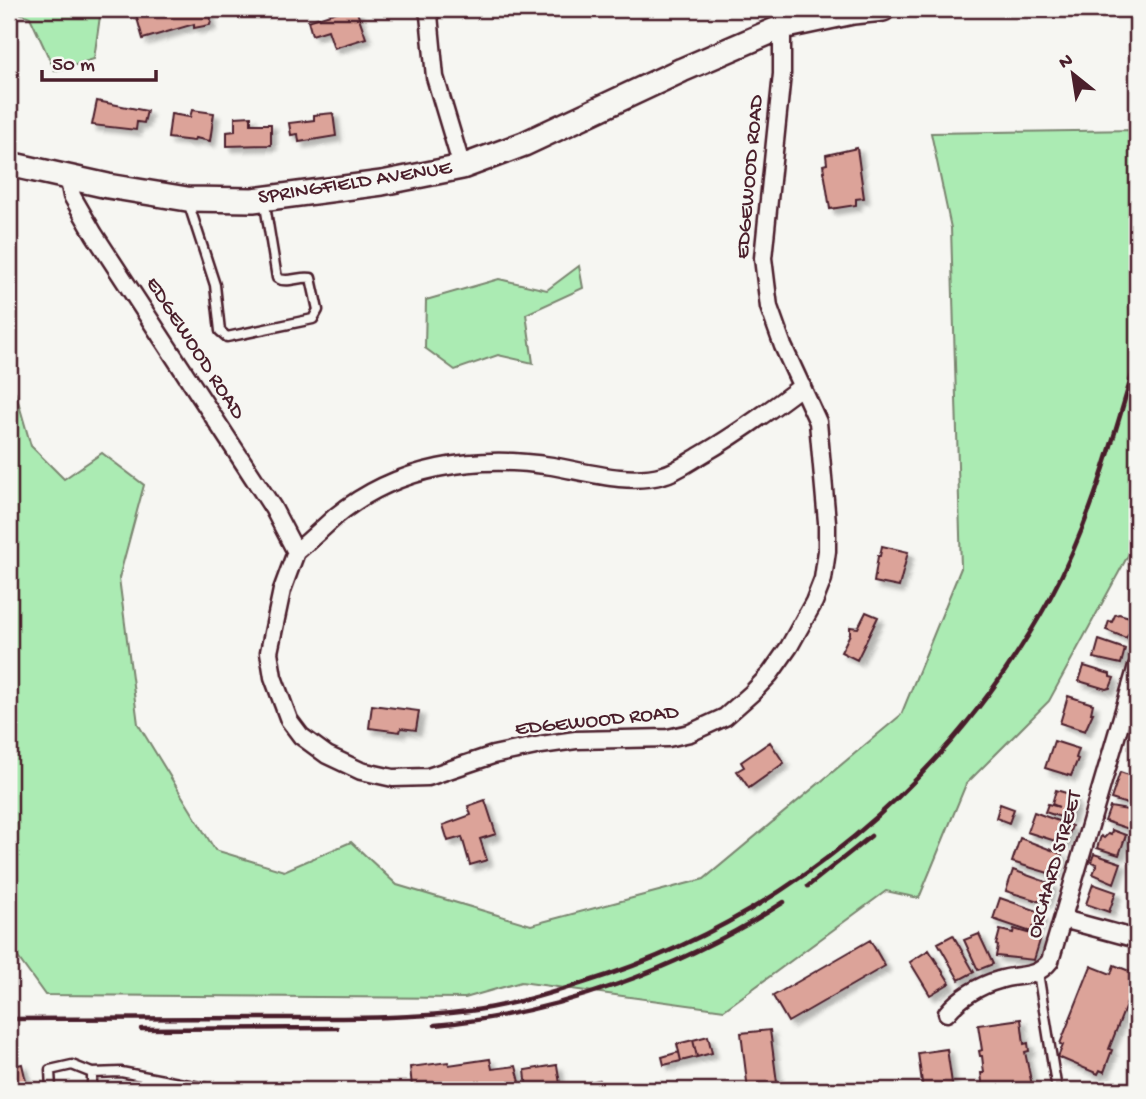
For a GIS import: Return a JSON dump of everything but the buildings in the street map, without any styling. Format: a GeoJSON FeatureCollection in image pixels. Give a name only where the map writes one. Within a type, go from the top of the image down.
{"type":"FeatureCollection","features":[{"type":"Feature","properties":{"kind":"main road","name":"SPRINGFIELD AVENUE"},"geometry":{"type":"LineString","coordinates":[[9,164],[108,186],[187,199],[264,199],[382,183],[462,167],[524,144],[693,65],[782,27],[853,12],[883,9]]}},
{"type":"Feature","properties":{"kind":"street"},"geometry":{"type":"LineString","coordinates":[[428,11],[435,78],[462,167]]}},
{"type":"Feature","properties":{"kind":"street","name":"EDGEWOOD ROAD"},"geometry":{"type":"LineString","coordinates":[[68,176],[72,196],[94,234],[273,508],[296,552],[282,590],[270,652],[273,677],[289,720],[313,747],[337,760],[376,775],[413,778],[428,777],[493,755],[541,745],[576,740],[668,738],[690,733],[726,717],[770,674],[814,601],[823,579],[827,522],[818,422],[769,307],[763,258],[782,74],[782,27]]}},
{"type":"Feature","properties":{"kind":"street"},"geometry":{"type":"LineString","coordinates":[[296,552],[337,515],[367,496],[402,478],[446,466],[468,462],[519,461],[637,479],[664,475],[755,421],[802,386]]}},
{"type":"Feature","properties":{"kind":"street","name":"ORCHARD STREET"},"geometry":{"type":"LineString","coordinates":[[1038,973],[1050,961],[1137,666]]}},
{"type":"Feature","properties":{"kind":"street"},"geometry":{"type":"LineString","coordinates":[[1063,919],[1137,939]]}},
{"type":"Feature","properties":{"kind":"street"},"geometry":{"type":"LineString","coordinates":[[947,1013],[961,999],[996,980],[1038,973]]}},
{"type":"Feature","properties":{"kind":"lane"},"geometry":{"type":"LineString","coordinates":[[187,199],[215,285],[220,331],[227,337],[313,319],[318,310],[311,278],[283,281],[277,278],[264,199]]}},
{"type":"Feature","properties":{"kind":"lane"},"geometry":{"type":"LineString","coordinates":[[1038,973],[1057,1090]]}},
{"type":"Feature","properties":{"kind":"lane"},"geometry":{"type":"LineString","coordinates":[[51,1090],[50,1070],[72,1065],[92,1073],[121,1072],[215,1090]]}},
{"type":"Feature","properties":{"kind":"lane"},"geometry":{"type":"LineString","coordinates":[[92,1073],[92,1090]]}},
{"type":"Feature","properties":{"kind":"green space"},"geometry":{"type":"Polygon","coordinates":[[[9,9],[101,9],[94,59],[55,71],[30,17],[9,9]]]}},
{"type":"Feature","properties":{"kind":"green space"},"geometry":{"type":"Polygon","coordinates":[[[1137,130],[1137,539],[1049,701],[966,784],[919,898],[886,891],[724,1010],[521,982],[465,998],[45,995],[9,945],[9,370],[31,446],[64,479],[102,453],[144,485],[119,578],[138,724],[215,850],[284,871],[351,842],[397,885],[531,925],[704,879],[901,715],[961,568],[951,228],[931,133],[1137,130]]]}},
{"type":"Feature","properties":{"kind":"green space"},"geometry":{"type":"Polygon","coordinates":[[[579,266],[583,288],[526,314],[533,363],[498,355],[455,370],[425,348],[426,300],[499,279],[547,290],[579,266]]]}},
{"type":"Feature","properties":{"kind":"railway"},"geometry":{"type":"LineString","coordinates":[[9,1019],[374,1018],[469,1011],[527,1000],[583,983],[657,956],[727,923],[793,882],[854,836],[911,784],[963,727],[1009,665],[1050,598],[1078,540],[1100,480],[1137,358]]}},
{"type":"Feature","properties":{"kind":"railway"},"geometry":{"type":"LineString","coordinates":[[808,886],[871,836]]}},
{"type":"Feature","properties":{"kind":"railway"},"geometry":{"type":"LineString","coordinates":[[435,1025],[527,1011],[617,984],[703,948],[784,902]]}},
{"type":"Feature","properties":{"kind":"railway"},"geometry":{"type":"LineString","coordinates":[[141,1029],[337,1028]]}}]}
